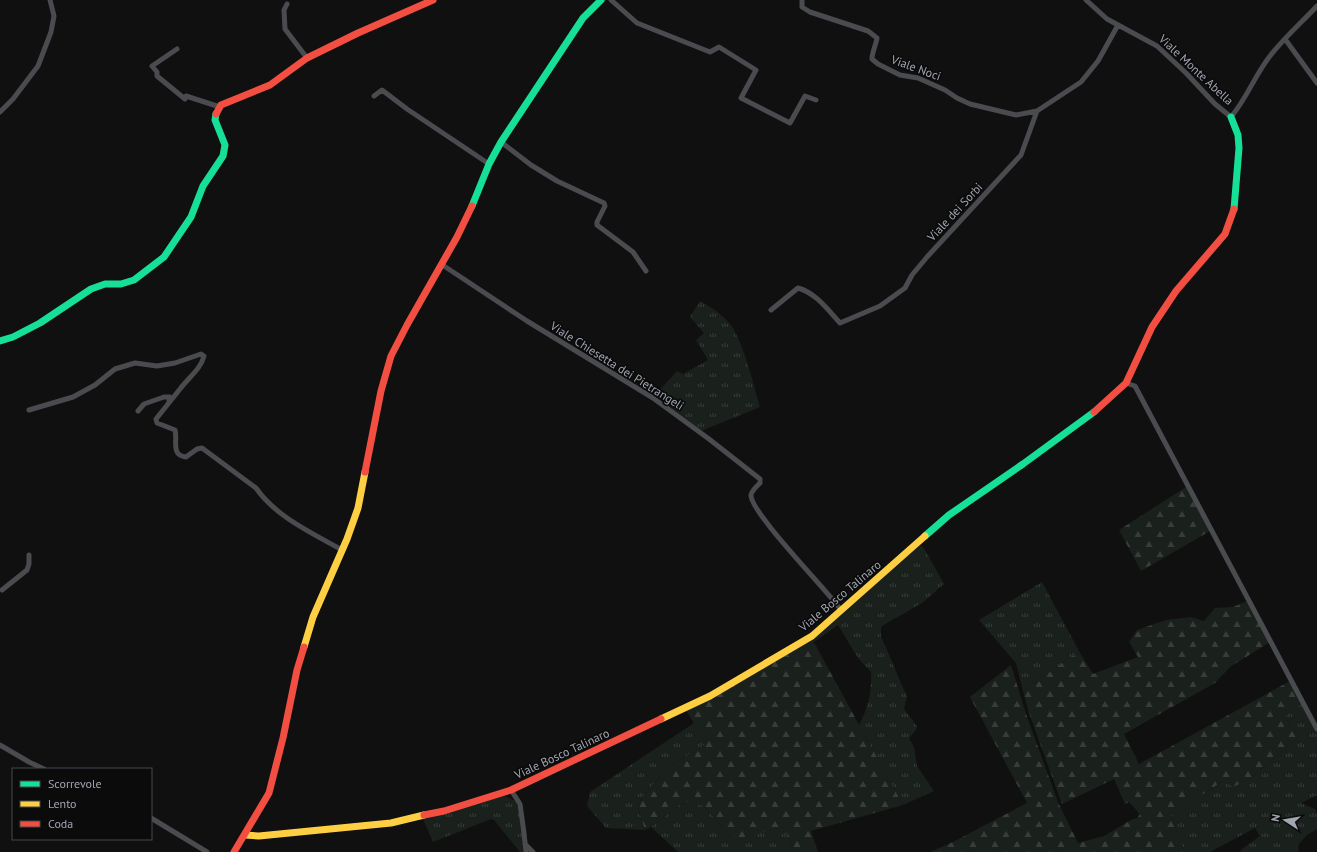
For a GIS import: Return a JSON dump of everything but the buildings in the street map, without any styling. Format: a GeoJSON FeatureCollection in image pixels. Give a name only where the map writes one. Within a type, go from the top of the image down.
{"type":"FeatureCollection","features":[{"type":"Feature","properties":{"kind":"street"},"geometry":{"type":"LineString","coordinates":[[0,112],[13,99],[38,66],[54,16],[50,0]]}},
{"type":"Feature","properties":{"kind":"street"},"geometry":{"type":"LineString","coordinates":[[0,341],[40,323],[91,289],[105,284],[121,284],[134,280],[164,258],[191,217],[203,186],[223,156],[225,145],[215,120],[216,112],[221,105],[270,85],[307,58],[358,33],[433,0]]}},
{"type":"Feature","properties":{"kind":"street"},"geometry":{"type":"LineString","coordinates":[[234,852],[269,792],[283,738],[297,670],[313,617],[342,550],[358,508],[381,391],[392,356],[406,325],[457,237],[476,199],[489,164],[501,142],[583,18],[601,0]]}},
{"type":"Feature","properties":{"kind":"street"},"geometry":{"type":"LineString","coordinates":[[611,0],[637,23],[710,52],[719,47],[756,70],[741,98],[790,122],[805,96],[816,100]]}},
{"type":"Feature","properties":{"kind":"street","name":"Viale Noci"},"geometry":{"type":"LineString","coordinates":[[802,0],[802,7],[810,12],[868,31],[877,38],[872,59],[878,64],[900,75],[918,78],[945,90],[970,104],[1016,115],[1037,111]]}},
{"type":"Feature","properties":{"kind":"street","name":"Viale Monte Abella"},"geometry":{"type":"LineString","coordinates":[[1086,0],[1107,19],[1157,46],[1186,73],[1215,104],[1231,117]]}},
{"type":"Feature","properties":{"kind":"street"},"geometry":{"type":"LineString","coordinates":[[287,4],[284,10],[285,29],[307,58]]}},
{"type":"Feature","properties":{"kind":"street"},"geometry":{"type":"LineString","coordinates":[[1231,117],[1238,109],[1269,56],[1317,6]]}},
{"type":"Feature","properties":{"kind":"street"},"geometry":{"type":"LineString","coordinates":[[1037,111],[1081,82],[1098,61],[1118,25]]}},
{"type":"Feature","properties":{"kind":"street"},"geometry":{"type":"LineString","coordinates":[[1284,39],[1317,83]]}},
{"type":"Feature","properties":{"kind":"street"},"geometry":{"type":"LineString","coordinates":[[177,49],[152,66],[157,72],[158,76],[185,99],[186,96],[220,107]]}},
{"type":"Feature","properties":{"kind":"street"},"geometry":{"type":"LineString","coordinates":[[374,96],[382,90],[489,164]]}},
{"type":"Feature","properties":{"kind":"street","name":"Viale dei Sorbi"},"geometry":{"type":"LineString","coordinates":[[771,310],[798,288],[806,290],[824,304],[840,323],[880,306],[905,288],[912,275],[927,257],[1021,155],[1037,111]]}},
{"type":"Feature","properties":{"kind":"street","name":"Viale Bosco Talinaro"},"geometry":{"type":"LineString","coordinates":[[245,835],[259,836],[391,823],[444,811],[511,790],[710,696],[812,636],[949,515],[1023,464],[1101,407],[1126,383],[1152,327],[1176,291],[1225,234],[1234,208],[1239,148],[1238,135],[1231,117]]}},
{"type":"Feature","properties":{"kind":"street"},"geometry":{"type":"LineString","coordinates":[[501,142],[537,169],[604,203],[605,206],[597,224],[633,252],[646,270]]}},
{"type":"Feature","properties":{"kind":"street","name":"Viale Chiesetta dei Pietrangeli"},"geometry":{"type":"LineString","coordinates":[[441,264],[526,321],[653,398],[760,478],[760,483],[751,494],[752,499],[761,515],[840,610]]}},
{"type":"Feature","properties":{"kind":"street"},"geometry":{"type":"LineString","coordinates":[[29,410],[73,397],[95,385],[115,369],[135,363],[157,366],[175,363],[202,354],[204,356],[203,360],[197,370],[169,401],[156,419],[156,423],[175,430],[177,436],[175,448],[180,457],[186,457],[197,449],[202,448],[256,488],[262,497],[299,526],[342,550]]}},
{"type":"Feature","properties":{"kind":"street"},"geometry":{"type":"LineString","coordinates":[[1126,383],[1135,386],[1317,729]]}},
{"type":"Feature","properties":{"kind":"street"},"geometry":{"type":"LineString","coordinates":[[138,411],[144,404],[164,397],[170,398],[169,401]]}},
{"type":"Feature","properties":{"kind":"street"},"geometry":{"type":"LineString","coordinates":[[2,590],[27,570],[29,555]]}},
{"type":"Feature","properties":{"kind":"street"},"geometry":{"type":"LineString","coordinates":[[0,745],[42,768]]}},
{"type":"Feature","properties":{"kind":"street"},"geometry":{"type":"LineString","coordinates":[[511,790],[520,804],[526,852]]}},
{"type":"Feature","properties":{"kind":"street"},"geometry":{"type":"LineString","coordinates":[[152,819],[207,852]]}},
{"type":"Feature","properties":{"kind":"street"},"geometry":{"type":"LineString","coordinates":[[525,844],[533,852]]}},
{"type":"Feature","properties":{"kind":"green space"},"geometry":{"type":"Polygon","coordinates":[[[700,301],[723,317],[735,331],[748,364],[760,407],[701,431],[655,395],[677,371],[683,374],[708,360],[696,340],[704,333],[690,317],[700,301]]]}},
{"type":"Feature","properties":{"kind":"green space"},"geometry":{"type":"Polygon","coordinates":[[[1186,487],[1210,531],[1141,571],[1119,530],[1186,487]]]}},
{"type":"Feature","properties":{"kind":"green space"},"geometry":{"type":"Polygon","coordinates":[[[921,545],[944,584],[922,603],[881,628],[881,636],[907,697],[904,709],[917,726],[916,730],[909,738],[914,747],[917,766],[934,791],[903,805],[859,725],[869,700],[871,672],[858,658],[838,625],[814,642],[811,637],[921,545]]]}},
{"type":"Feature","properties":{"kind":"green space"},"geometry":{"type":"Polygon","coordinates":[[[1042,582],[1080,653],[1072,656],[1023,691],[1016,663],[979,620],[1042,582]]]}},
{"type":"Feature","properties":{"kind":"green space"},"geometry":{"type":"Polygon","coordinates":[[[1247,601],[1270,642],[1230,667],[1215,683],[1124,734],[1139,764],[1290,681],[1302,703],[1285,716],[1298,738],[1249,779],[1233,787],[1223,781],[1171,815],[1184,852],[930,852],[953,842],[1027,803],[970,697],[1011,665],[1026,714],[1058,802],[1078,843],[1104,836],[1137,818],[1140,814],[1129,802],[1125,804],[1114,779],[1062,804],[1029,713],[1023,691],[1072,656],[1080,653],[1093,674],[1138,657],[1129,642],[1137,630],[1166,620],[1191,617],[1204,621],[1215,608],[1233,607],[1247,601]]]}},
{"type":"Feature","properties":{"kind":"green space"},"geometry":{"type":"Polygon","coordinates":[[[811,637],[903,805],[811,831],[818,852],[793,852],[785,828],[782,827],[743,838],[728,834],[707,809],[701,805],[686,802],[678,806],[645,830],[638,807],[640,800],[668,767],[706,744],[686,710],[811,637]]]}},
{"type":"Feature","properties":{"kind":"green space"},"geometry":{"type":"Polygon","coordinates":[[[1302,703],[1317,732],[1317,795],[1301,803],[1315,809],[1317,814],[1317,829],[1307,835],[1298,845],[1299,852],[1240,852],[1260,836],[1255,828],[1210,852],[1184,852],[1171,815],[1223,781],[1249,779],[1298,738],[1285,716],[1302,703]]]}},
{"type":"Feature","properties":{"kind":"green space"},"geometry":{"type":"Polygon","coordinates":[[[694,723],[706,744],[668,767],[640,800],[638,807],[645,830],[606,828],[587,806],[590,792],[694,723]]]}},
{"type":"Feature","properties":{"kind":"green space"},"geometry":{"type":"Polygon","coordinates":[[[504,796],[516,801],[521,811],[523,852],[520,852],[494,820],[491,819],[433,842],[423,819],[504,796]]]}},
{"type":"Feature","properties":{"kind":"green space"},"geometry":{"type":"Polygon","coordinates":[[[686,802],[701,805],[707,809],[728,834],[782,827],[785,828],[793,852],[678,852],[651,827],[678,806],[686,802]]]}},
{"type":"Feature","properties":{"kind":"traffic: fast"},"geometry":{"type":"LineString","coordinates":[[472,206],[489,164],[501,142],[583,18],[601,0]]}},
{"type":"Feature","properties":{"kind":"traffic: fast"},"geometry":{"type":"LineString","coordinates":[[0,341],[13,337],[40,323],[91,289],[105,284],[121,284],[134,280],[164,257],[191,217],[203,186],[223,156],[225,145],[215,120],[216,114]]}},
{"type":"Feature","properties":{"kind":"traffic: fast"},"geometry":{"type":"LineString","coordinates":[[1231,117],[1238,135],[1239,148],[1234,209]]}},
{"type":"Feature","properties":{"kind":"traffic: fast"},"geometry":{"type":"LineString","coordinates":[[925,536],[949,515],[1023,464],[1094,412]]}},
{"type":"Feature","properties":{"kind":"traffic: slow"},"geometry":{"type":"LineString","coordinates":[[304,647],[313,617],[347,539],[358,508],[365,472]]}},
{"type":"Feature","properties":{"kind":"traffic: slow"},"geometry":{"type":"LineString","coordinates":[[661,719],[710,696],[812,636],[925,536]]}},
{"type":"Feature","properties":{"kind":"traffic: slow"},"geometry":{"type":"LineString","coordinates":[[245,835],[259,836],[391,823],[424,815]]}},
{"type":"Feature","properties":{"kind":"traffic: jam"},"geometry":{"type":"LineString","coordinates":[[216,114],[221,105],[270,85],[307,58],[358,33],[433,0]]}},
{"type":"Feature","properties":{"kind":"traffic: jam"},"geometry":{"type":"LineString","coordinates":[[365,472],[381,391],[391,356],[457,237],[472,206]]}},
{"type":"Feature","properties":{"kind":"traffic: jam"},"geometry":{"type":"LineString","coordinates":[[1094,412],[1126,383],[1152,327],[1176,291],[1225,234],[1234,209]]}},
{"type":"Feature","properties":{"kind":"traffic: jam"},"geometry":{"type":"LineString","coordinates":[[234,852],[269,793],[283,738],[297,670],[304,647]]}},
{"type":"Feature","properties":{"kind":"traffic: jam"},"geometry":{"type":"LineString","coordinates":[[424,815],[444,811],[511,790],[661,719]]}}]}
